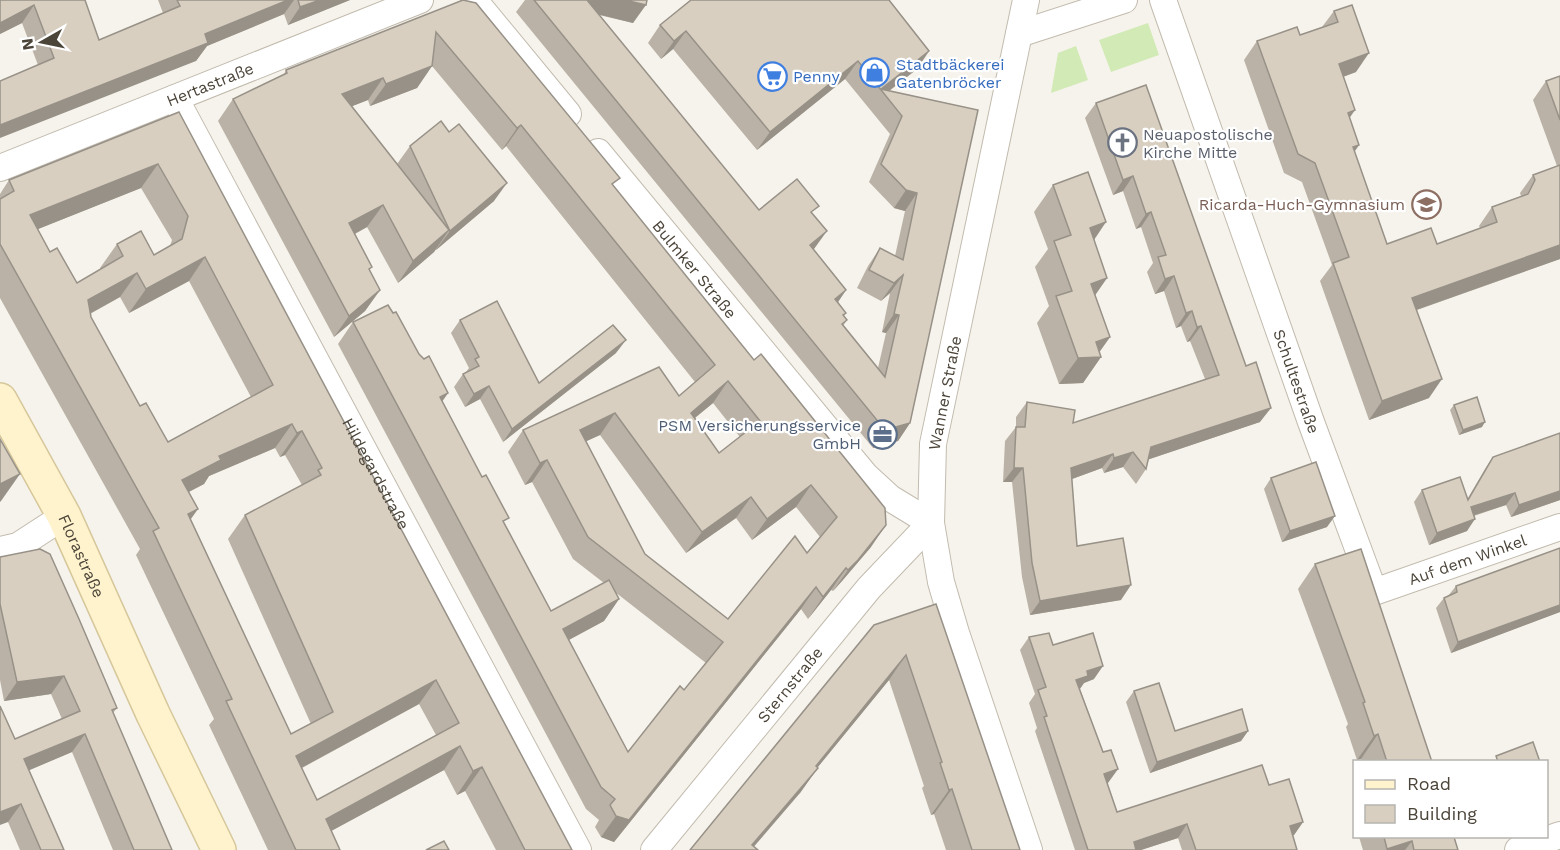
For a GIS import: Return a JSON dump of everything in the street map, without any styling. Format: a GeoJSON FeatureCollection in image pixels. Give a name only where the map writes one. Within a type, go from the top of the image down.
{"type":"FeatureCollection","features":[{"type":"Feature","properties":{"kind":"main road","name":"Florastraße"},"geometry":{"type":"LineString","coordinates":[[0,400],[64,516],[153,714],[219,850]]}},
{"type":"Feature","properties":{"kind":"main road","name":"Florastraße"},"geometry":{"type":"LineString","coordinates":[[153,714],[193,850]]}},
{"type":"Feature","properties":{"kind":"street","name":"Hertastraße"},"geometry":{"type":"LineString","coordinates":[[0,168],[420,0]]}},
{"type":"Feature","properties":{"kind":"street","name":"Bulmker Straße"},"geometry":{"type":"LineString","coordinates":[[474,0],[865,475],[890,498],[931,523]]}},
{"type":"Feature","properties":{"kind":"street","name":"Wanner Straße"},"geometry":{"type":"LineString","coordinates":[[1026,0],[933,444],[931,523],[941,582],[956,633],[1029,850]]}},
{"type":"Feature","properties":{"kind":"street"},"geometry":{"type":"LineString","coordinates":[[1019,34],[1124,0]]}},
{"type":"Feature","properties":{"kind":"street","name":"Schultestraße"},"geometry":{"type":"LineString","coordinates":[[1163,0],[1377,603]]}},
{"type":"Feature","properties":{"kind":"street","name":"Hildegardstraße"},"geometry":{"type":"LineString","coordinates":[[174,98],[578,850]]}},
{"type":"Feature","properties":{"kind":"street"},"geometry":{"type":"LineString","coordinates":[[0,550],[18,546],[64,516]]}},
{"type":"Feature","properties":{"kind":"street","name":"Sternstraße"},"geometry":{"type":"LineString","coordinates":[[654,850],[869,588],[931,523]]}},
{"type":"Feature","properties":{"kind":"street","name":"Auf dem Winkel"},"geometry":{"type":"LineString","coordinates":[[1377,603],[1560,527]]}},
{"type":"Feature","properties":{"kind":"street"},"geometry":{"type":"LineString","coordinates":[[1518,850],[1560,835]]}},
{"type":"Feature","properties":{"kind":"green space"},"geometry":{"type":"Polygon","coordinates":[[[1148,23],[1159,55],[1111,72],[1099,40],[1148,23]]]}},
{"type":"Feature","properties":{"kind":"green space"},"geometry":{"type":"Polygon","coordinates":[[[1076,46],[1088,80],[1051,93],[1058,53],[1076,46]]]}},
{"type":"Feature","properties":{"kind":"building"},"geometry":{"type":"Polygon","coordinates":[[[0,0],[85,0],[99,40],[180,6],[177,0],[288,0],[205,34],[208,43],[0,125],[0,81],[54,58],[34,5],[0,23],[0,0]]]}},
{"type":"Feature","properties":{"kind":"building"},"geometry":{"type":"Polygon","coordinates":[[[298,0],[320,0],[300,7],[298,0]]]}},
{"type":"Feature","properties":{"kind":"building"},"geometry":{"type":"Polygon","coordinates":[[[463,0],[476,3],[620,178],[612,184],[754,360],[761,354],[885,508],[886,525],[858,560],[848,570],[846,568],[823,597],[816,587],[629,820],[616,816],[610,805],[615,799],[601,787],[353,322],[388,305],[393,313],[396,312],[419,354],[424,359],[429,356],[448,393],[440,397],[482,477],[486,475],[509,518],[503,521],[551,611],[609,580],[619,599],[563,629],[628,752],[680,686],[684,690],[723,642],[588,537],[547,460],[540,463],[523,430],[659,367],[679,396],[715,365],[521,125],[517,128],[436,32],[432,66],[386,84],[383,78],[342,94],[449,230],[413,261],[383,205],[349,223],[372,267],[369,269],[380,290],[349,316],[233,99],[287,73],[286,70],[463,0]],[[728,381],[691,413],[719,453],[760,421],[728,381]],[[615,413],[580,430],[645,554],[728,619],[795,536],[807,553],[837,517],[811,485],[767,519],[751,497],[702,532],[615,413]]]}},
{"type":"Feature","properties":{"kind":"building"},"geometry":{"type":"Polygon","coordinates":[[[534,0],[587,0],[759,210],[797,179],[819,206],[811,212],[827,231],[810,245],[846,290],[835,299],[846,313],[843,315],[847,320],[842,324],[885,377],[899,315],[894,314],[903,275],[894,283],[869,270],[880,248],[903,260],[917,193],[906,190],[881,164],[902,116],[858,61],[770,132],[686,31],[674,41],[660,25],[691,0],[889,0],[929,51],[881,89],[978,110],[910,423],[885,430],[534,0]]]}},
{"type":"Feature","properties":{"kind":"building"},"geometry":{"type":"Polygon","coordinates":[[[625,0],[647,0],[646,5],[625,0]]]}},
{"type":"Feature","properties":{"kind":"building"},"geometry":{"type":"Polygon","coordinates":[[[1352,5],[1369,53],[1339,64],[1355,110],[1348,113],[1359,145],[1353,147],[1387,244],[1431,228],[1437,244],[1497,222],[1492,207],[1528,194],[1535,180],[1533,175],[1560,165],[1560,245],[1412,298],[1442,379],[1382,401],[1333,263],[1349,257],[1315,163],[1298,154],[1257,41],[1297,27],[1300,35],[1338,22],[1334,11],[1352,5]]]}},
{"type":"Feature","properties":{"kind":"building"},"geometry":{"type":"Polygon","coordinates":[[[1560,76],[1560,120],[1546,81],[1560,76]]]}},
{"type":"Feature","properties":{"kind":"building"},"geometry":{"type":"Polygon","coordinates":[[[1146,85],[1246,366],[1256,362],[1271,408],[1151,447],[1146,469],[1133,452],[1114,458],[1113,454],[1071,468],[1077,546],[1123,538],[1131,585],[1040,601],[1032,563],[1023,468],[1014,468],[1016,427],[1025,427],[1027,402],[1075,410],[1073,423],[1219,375],[1201,326],[1197,327],[1192,311],[1186,313],[1174,276],[1165,279],[1158,257],[1166,255],[1151,212],[1146,214],[1133,176],[1123,180],[1096,103],[1146,85]]]}},
{"type":"Feature","properties":{"kind":"building"},"geometry":{"type":"Polygon","coordinates":[[[179,112],[572,850],[525,850],[482,767],[473,771],[460,746],[326,819],[340,850],[296,850],[226,701],[232,699],[153,531],[159,528],[0,244],[0,199],[14,191],[9,180],[179,112]],[[158,164],[30,215],[50,252],[57,248],[77,283],[123,256],[117,244],[141,231],[154,255],[182,239],[188,216],[158,164]],[[205,257],[146,289],[137,273],[88,300],[91,317],[140,406],[146,403],[168,442],[273,385],[205,257]],[[292,424],[219,456],[221,460],[182,480],[198,509],[188,514],[291,734],[333,712],[245,515],[321,475],[318,470],[322,468],[302,431],[297,433],[292,424]],[[436,680],[296,756],[317,800],[459,723],[436,680]]]}},
{"type":"Feature","properties":{"kind":"building"},"geometry":{"type":"Polygon","coordinates":[[[441,121],[449,132],[459,124],[507,183],[450,231],[410,146],[441,121]]]}},
{"type":"Feature","properties":{"kind":"building"},"geometry":{"type":"Polygon","coordinates":[[[1088,172],[1106,222],[1090,228],[1107,278],[1091,284],[1110,337],[1096,342],[1101,357],[1078,358],[1056,296],[1072,291],[1054,241],[1071,235],[1053,185],[1088,172]]]}},
{"type":"Feature","properties":{"kind":"building"},"geometry":{"type":"Polygon","coordinates":[[[497,301],[539,383],[613,325],[626,340],[512,429],[489,386],[474,394],[463,374],[479,366],[475,359],[479,357],[460,320],[497,301]]]}},
{"type":"Feature","properties":{"kind":"building"},"geometry":{"type":"Polygon","coordinates":[[[1477,397],[1485,422],[1463,430],[1454,405],[1477,397]]]}},
{"type":"Feature","properties":{"kind":"building"},"geometry":{"type":"Polygon","coordinates":[[[1560,433],[1560,491],[1519,505],[1515,493],[1471,507],[1475,519],[1437,533],[1422,490],[1460,477],[1468,500],[1493,457],[1560,433]]]}},
{"type":"Feature","properties":{"kind":"building"},"geometry":{"type":"Polygon","coordinates":[[[0,439],[20,474],[0,484],[0,439]]]}},
{"type":"Feature","properties":{"kind":"building"},"geometry":{"type":"Polygon","coordinates":[[[1316,462],[1335,516],[1290,531],[1271,478],[1316,462]]]}},
{"type":"Feature","properties":{"kind":"building"},"geometry":{"type":"Polygon","coordinates":[[[1560,548],[1560,605],[1458,642],[1444,598],[1457,592],[1456,586],[1560,548]]]}},
{"type":"Feature","properties":{"kind":"building"},"geometry":{"type":"Polygon","coordinates":[[[40,549],[50,554],[79,619],[117,708],[112,710],[172,850],[134,850],[85,734],[24,759],[64,850],[41,850],[21,804],[0,812],[0,706],[15,739],[80,711],[64,676],[17,682],[0,604],[0,557],[40,549]]]}},
{"type":"Feature","properties":{"kind":"building"},"geometry":{"type":"Polygon","coordinates":[[[1361,549],[1431,760],[1386,760],[1378,734],[1374,736],[1363,703],[1365,702],[1315,564],[1361,549]]]}},
{"type":"Feature","properties":{"kind":"building"},"geometry":{"type":"Polygon","coordinates":[[[936,604],[1020,850],[972,850],[952,789],[949,790],[940,763],[942,762],[906,655],[816,766],[818,768],[752,845],[758,850],[690,850],[874,625],[936,604]]]}},
{"type":"Feature","properties":{"kind":"building"},"geometry":{"type":"Polygon","coordinates":[[[1049,633],[1053,645],[1093,633],[1103,666],[1087,671],[1088,676],[1076,680],[1103,752],[1111,750],[1118,769],[1104,774],[1117,812],[1262,765],[1269,785],[1289,779],[1303,822],[1290,826],[1297,850],[1196,850],[1187,824],[1134,842],[1136,850],[1088,850],[1044,717],[1047,716],[1038,690],[1046,687],[1029,637],[1049,633]]]}},
{"type":"Feature","properties":{"kind":"building"},"geometry":{"type":"Polygon","coordinates":[[[1159,683],[1175,731],[1242,709],[1248,731],[1157,762],[1134,691],[1159,683]]]}},
{"type":"Feature","properties":{"kind":"building"},"geometry":{"type":"Polygon","coordinates":[[[1533,742],[1539,760],[1497,760],[1496,756],[1533,742]]]}},
{"type":"Feature","properties":{"kind":"building"},"geometry":{"type":"Polygon","coordinates":[[[1384,838],[1454,838],[1458,850],[1414,850],[1412,841],[1387,849],[1384,838]]]}},
{"type":"Feature","properties":{"kind":"building"},"geometry":{"type":"Polygon","coordinates":[[[444,841],[449,850],[426,850],[444,841]]]}},
{"type":"Feature","properties":{"kind":"place","name":"Stadtbäckerei Gatenbröcker"},"geometry":{"type":"Point","coordinates":[875,73]}},
{"type":"Feature","properties":{"kind":"place","name":"Penny"},"geometry":{"type":"Point","coordinates":[772,76]}},
{"type":"Feature","properties":{"kind":"place","name":"Neuapostolische Kirche Mitte"},"geometry":{"type":"Point","coordinates":[1122,143]}},
{"type":"Feature","properties":{"kind":"place","name":"Ricarda-Huch-Gymnasium"},"geometry":{"type":"Point","coordinates":[1426,204]}},
{"type":"Feature","properties":{"kind":"place","name":"PSM Versicherungsservice GmbH"},"geometry":{"type":"Point","coordinates":[882,434]}}]}
